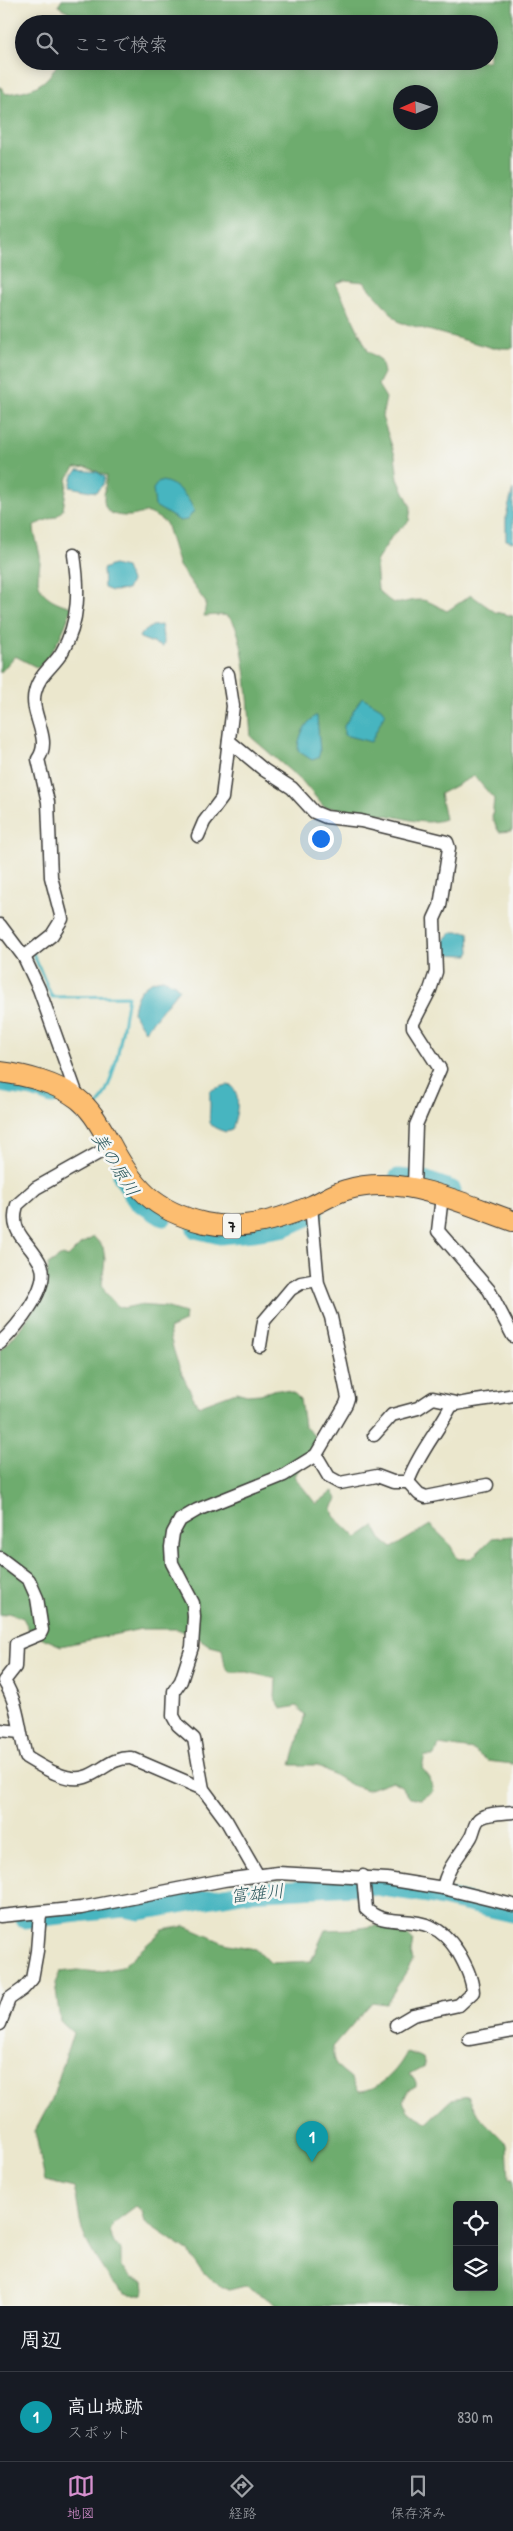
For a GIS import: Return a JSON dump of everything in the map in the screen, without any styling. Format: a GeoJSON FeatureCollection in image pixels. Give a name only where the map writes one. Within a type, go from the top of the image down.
{"type":"FeatureCollection","features":[{"type":"Feature","properties":{"kind":"main road","name":"7"},"geometry":{"type":"LineString","coordinates":[[0,1072],[37,1080],[78,1098],[95,1117],[136,1186],[153,1202],[178,1214],[206,1223],[232,1226],[276,1220],[346,1190],[372,1186],[414,1186],[513,1221]]}},
{"type":"Feature","properties":{"kind":"street"},"geometry":{"type":"LineString","coordinates":[[24,957],[52,935],[62,919],[51,877],[48,802],[38,758],[42,754],[43,738],[34,707],[34,695],[37,683],[62,652],[72,629],[77,610],[78,585],[74,555]]}},
{"type":"Feature","properties":{"kind":"street"},"geometry":{"type":"LineString","coordinates":[[198,836],[204,822],[222,798],[233,706],[228,674]]}},
{"type":"Feature","properties":{"kind":"street"},"geometry":{"type":"LineString","coordinates":[[229,741],[264,770],[292,788],[314,812],[326,817],[361,821],[447,842],[450,848],[440,906],[434,919],[436,972],[430,990],[413,1023],[413,1027],[440,1070],[416,1125],[414,1186]]}},
{"type":"Feature","properties":{"kind":"street"},"geometry":{"type":"LineString","coordinates":[[0,925],[24,957],[42,996],[78,1098]]}},
{"type":"Feature","properties":{"kind":"street"},"geometry":{"type":"LineString","coordinates":[[0,1343],[10,1334],[30,1306],[44,1277],[42,1266],[19,1234],[14,1223],[17,1205],[36,1188],[111,1146]]}},
{"type":"Feature","properties":{"kind":"street"},"geometry":{"type":"LineString","coordinates":[[442,1196],[438,1231],[489,1290],[513,1336]]}},
{"type":"Feature","properties":{"kind":"street"},"geometry":{"type":"LineString","coordinates":[[257,1874],[226,1820],[203,1789],[194,1739],[178,1726],[173,1716],[174,1691],[181,1681],[192,1647],[194,1617],[193,1603],[172,1563],[171,1548],[173,1533],[180,1520],[197,1510],[284,1475],[316,1455],[348,1398],[331,1317],[317,1280],[311,1206]]}},
{"type":"Feature","properties":{"kind":"street"},"geometry":{"type":"LineString","coordinates":[[260,1346],[264,1321],[291,1289],[301,1283],[317,1280]]}},
{"type":"Feature","properties":{"kind":"street"},"geometry":{"type":"LineString","coordinates":[[374,1435],[392,1415],[418,1408],[433,1398],[456,1403],[482,1402],[513,1395]]}},
{"type":"Feature","properties":{"kind":"street"},"geometry":{"type":"LineString","coordinates":[[408,1482],[413,1467],[433,1438],[451,1406],[456,1403]]}},
{"type":"Feature","properties":{"kind":"street"},"geometry":{"type":"LineString","coordinates":[[316,1455],[329,1477],[340,1483],[377,1476],[393,1482],[408,1482],[419,1494],[426,1497],[487,1485]]}},
{"type":"Feature","properties":{"kind":"street"},"geometry":{"type":"LineString","coordinates":[[0,1558],[29,1580],[37,1598],[42,1630],[40,1634],[16,1644],[15,1667],[4,1681],[10,1691],[19,1717],[20,1732],[26,1757],[51,1771],[74,1779],[85,1777],[122,1758],[152,1766],[203,1789]]}},
{"type":"Feature","properties":{"kind":"street"},"geometry":{"type":"LineString","coordinates":[[0,1730],[20,1732]]}},
{"type":"Feature","properties":{"kind":"street"},"geometry":{"type":"LineString","coordinates":[[443,1888],[445,1879],[459,1852],[471,1837],[478,1820],[484,1816],[513,1812]]}},
{"type":"Feature","properties":{"kind":"street"},"geometry":{"type":"LineString","coordinates":[[0,1916],[81,1908],[257,1874],[278,1872],[363,1876],[443,1888],[513,1905]]}},
{"type":"Feature","properties":{"kind":"street"},"geometry":{"type":"LineString","coordinates":[[363,1876],[366,1909],[372,1916],[422,1923],[444,1934],[462,1958],[472,1985],[472,1992],[459,2005],[413,2014],[396,2025]]}},
{"type":"Feature","properties":{"kind":"street"},"geometry":{"type":"LineString","coordinates":[[0,2024],[9,1999],[23,1989],[32,1979],[38,1951],[40,1913]]}},
{"type":"Feature","properties":{"kind":"street"},"geometry":{"type":"LineString","coordinates":[[469,2038],[488,2037],[513,2031]]}},
{"type":"Feature","properties":{"kind":"green space"},"geometry":{"type":"Polygon","coordinates":[[[62,0],[513,0],[513,348],[493,348],[399,322],[364,282],[345,280],[336,284],[368,351],[381,360],[384,373],[378,385],[386,398],[382,417],[395,455],[398,479],[411,507],[409,521],[392,536],[376,562],[378,590],[395,603],[424,600],[447,611],[471,595],[495,612],[513,616],[512,831],[499,832],[492,818],[494,799],[474,776],[440,794],[445,819],[438,821],[418,821],[324,807],[303,782],[251,737],[248,692],[238,635],[233,623],[227,616],[204,616],[206,603],[179,566],[166,523],[149,513],[119,516],[107,510],[104,492],[107,476],[87,467],[75,468],[68,477],[63,510],[57,516],[34,525],[40,556],[39,585],[50,598],[72,607],[66,624],[55,647],[38,668],[15,656],[0,673],[0,86],[6,94],[24,91],[44,81],[53,70],[498,70],[498,15],[74,15],[58,6],[62,0]]]}},
{"type":"Feature","properties":{"kind":"green space"},"geometry":{"type":"Polygon","coordinates":[[[94,1237],[103,1247],[105,1259],[102,1284],[105,1292],[117,1306],[124,1308],[138,1305],[165,1307],[185,1313],[184,1322],[169,1329],[180,1369],[198,1406],[236,1392],[247,1395],[260,1394],[277,1389],[295,1394],[300,1399],[304,1426],[317,1438],[313,1451],[294,1476],[316,1504],[333,1491],[337,1499],[332,1508],[334,1516],[357,1538],[374,1526],[381,1539],[392,1548],[430,1525],[449,1543],[458,1559],[472,1558],[492,1538],[513,1536],[513,1764],[487,1761],[473,1750],[439,1745],[435,1756],[425,1756],[422,1768],[430,1778],[433,1791],[421,1799],[410,1798],[401,1786],[392,1781],[367,1790],[351,1785],[317,1765],[291,1765],[305,1715],[297,1706],[282,1709],[275,1699],[276,1679],[247,1672],[230,1672],[225,1666],[222,1649],[210,1646],[197,1637],[177,1629],[141,1629],[61,1646],[31,1633],[23,1618],[8,1613],[0,1615],[0,1351],[16,1334],[39,1299],[47,1276],[48,1265],[63,1255],[68,1257],[81,1244],[94,1237]]]}},
{"type":"Feature","properties":{"kind":"green space"},"geometry":{"type":"Polygon","coordinates":[[[381,1925],[402,1931],[413,1940],[411,1953],[413,1961],[386,2004],[372,2002],[333,2047],[333,2058],[339,2068],[351,2078],[359,2091],[381,2083],[399,2066],[407,2052],[423,2058],[425,2066],[410,2074],[416,2082],[416,2086],[408,2090],[403,2102],[409,2112],[427,2122],[452,2099],[468,2096],[478,2115],[507,2144],[509,2179],[513,2179],[513,2306],[280,2306],[245,2286],[229,2290],[212,2281],[197,2266],[189,2252],[145,2222],[142,2211],[136,2206],[112,2224],[109,2231],[114,2243],[121,2250],[121,2267],[131,2278],[144,2281],[145,2290],[143,2294],[128,2295],[122,2292],[108,2276],[84,2236],[74,2188],[45,2181],[35,2131],[52,2099],[73,2033],[60,2021],[55,1983],[60,1972],[78,1970],[97,1972],[122,1967],[163,1930],[185,1926],[224,1943],[255,1949],[271,1963],[311,1961],[325,1930],[354,1929],[381,1925]]]}},
{"type":"Feature","properties":{"kind":"water"},"geometry":{"type":"Polygon","coordinates":[[[78,470],[97,472],[105,477],[103,485],[96,492],[70,487],[73,475],[78,470]]]}},
{"type":"Feature","properties":{"kind":"water"},"geometry":{"type":"Polygon","coordinates":[[[159,481],[176,487],[189,500],[194,511],[187,520],[180,521],[155,506],[153,489],[159,481]]]}},
{"type":"Feature","properties":{"kind":"water"},"geometry":{"type":"Polygon","coordinates":[[[513,489],[513,542],[506,540],[506,516],[513,489]]]}},
{"type":"Feature","properties":{"kind":"water"},"geometry":{"type":"Polygon","coordinates":[[[113,565],[126,568],[131,581],[127,590],[112,591],[104,588],[103,569],[113,565]]]}},
{"type":"Feature","properties":{"kind":"water"},"geometry":{"type":"Polygon","coordinates":[[[161,625],[163,647],[140,638],[139,636],[152,626],[161,625]]]}},
{"type":"Feature","properties":{"kind":"water"},"geometry":{"type":"Polygon","coordinates":[[[362,697],[381,708],[385,713],[371,742],[344,735],[344,726],[362,697]]]}},
{"type":"Feature","properties":{"kind":"water"},"geometry":{"type":"Polygon","coordinates":[[[317,716],[320,752],[318,758],[312,760],[298,751],[298,746],[302,732],[317,716]]]}},
{"type":"Feature","properties":{"kind":"water"},"geometry":{"type":"Polygon","coordinates":[[[452,932],[469,932],[470,952],[468,955],[440,954],[440,945],[452,932]]]}},
{"type":"Feature","properties":{"kind":"water"},"geometry":{"type":"Polygon","coordinates":[[[163,979],[175,984],[179,989],[145,1031],[133,1013],[138,994],[150,982],[163,979]]]}},
{"type":"Feature","properties":{"kind":"water"},"geometry":{"type":"Polygon","coordinates":[[[227,1085],[232,1086],[235,1091],[237,1102],[232,1130],[226,1132],[212,1126],[209,1117],[211,1090],[227,1085]]]}},
{"type":"Feature","properties":{"kind":"waterway"},"geometry":{"type":"LineString","coordinates":[[33,953],[52,997],[128,996],[114,1070],[103,1097],[96,1108]]}},
{"type":"Feature","properties":{"kind":"waterway","name":"美の原川"},"geometry":{"type":"LineString","coordinates":[[0,1083],[33,1088],[52,1095]]}},
{"type":"Feature","properties":{"kind":"waterway","name":"美の原川"},"geometry":{"type":"LineString","coordinates":[[122,1176],[137,1201],[163,1217]]}},
{"type":"Feature","properties":{"kind":"waterway","name":"美の原川"},"geometry":{"type":"LineString","coordinates":[[398,1178],[424,1180],[452,1190]]}},
{"type":"Feature","properties":{"kind":"waterway","name":"美の原川"},"geometry":{"type":"LineString","coordinates":[[196,1229],[220,1235],[253,1232],[285,1227],[314,1214]]}},
{"type":"Feature","properties":{"kind":"waterway","name":"富雄川"},"geometry":{"type":"LineString","coordinates":[[24,1919],[123,1908],[140,1911],[247,1892],[370,1885],[429,1894],[513,1913]]}},
{"type":"Feature","properties":{"kind":"place","name":"高山城跡"},"geometry":{"type":"Point","coordinates":[312,2162]}}]}
